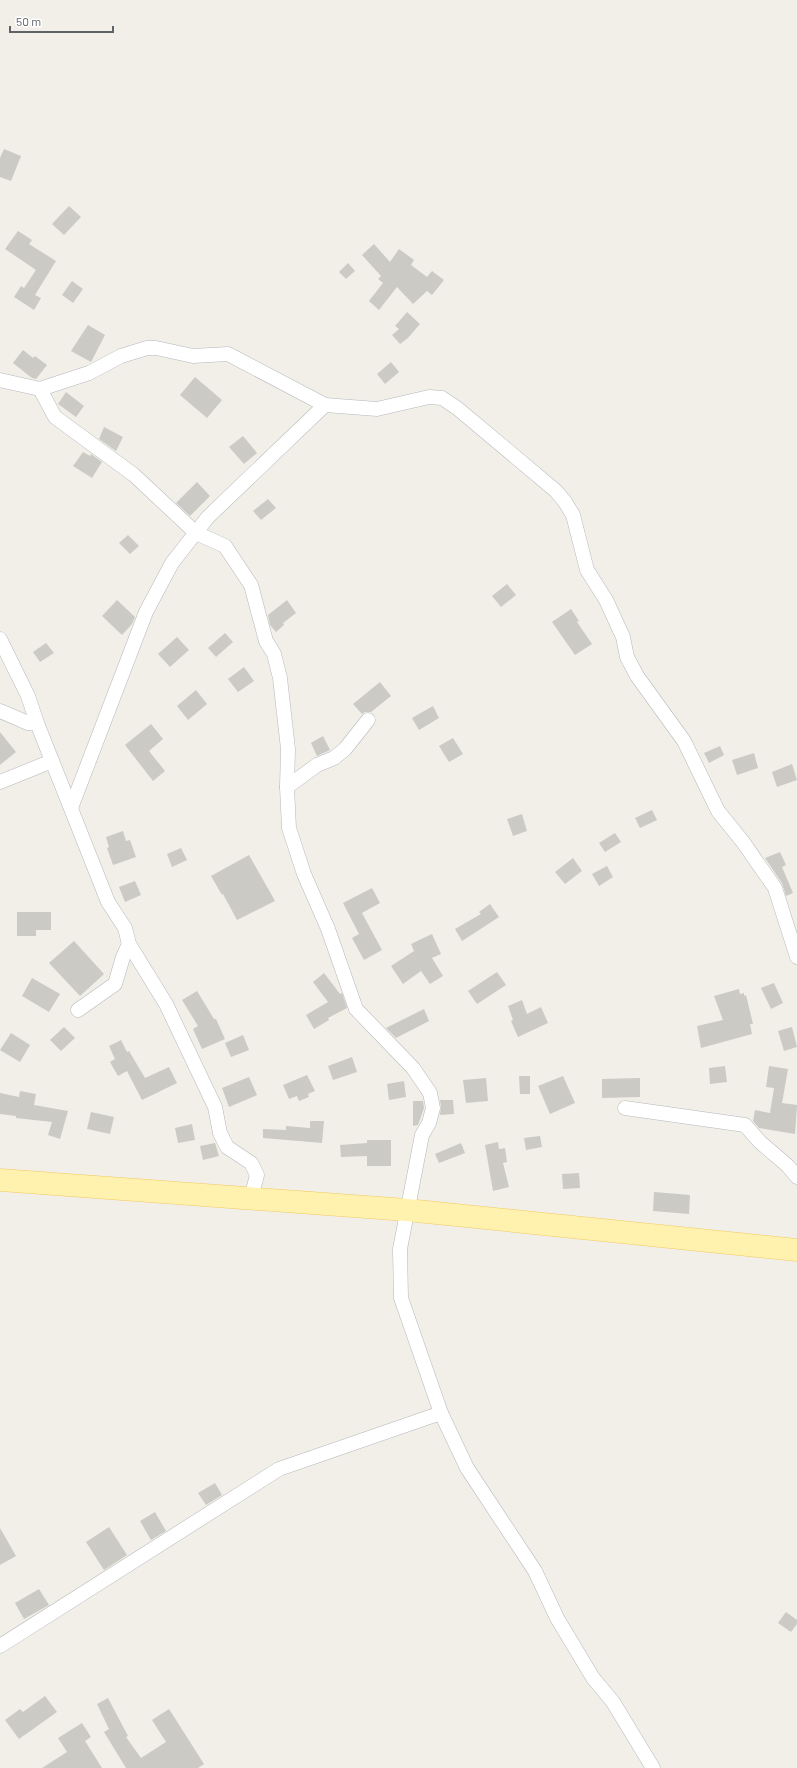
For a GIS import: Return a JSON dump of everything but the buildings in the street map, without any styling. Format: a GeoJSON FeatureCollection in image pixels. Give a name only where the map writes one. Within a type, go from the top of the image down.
{"type":"FeatureCollection","features":[{"type":"Feature","properties":{"kind":"main road"},"geometry":{"type":"LineString","coordinates":[[0,1180],[407,1210],[796,1245]]}},
{"type":"Feature","properties":{"kind":"street"},"geometry":{"type":"LineString","coordinates":[[0,380],[40,389],[89,373],[121,356],[147,348],[156,348],[193,356],[228,354],[325,404],[377,409],[428,397],[442,398],[556,491],[565,502],[573,515],[587,570],[606,600],[623,637],[627,657],[637,676],[684,741],[718,811],[743,842],[775,888],[797,957]]}},
{"type":"Feature","properties":{"kind":"street"},"geometry":{"type":"LineString","coordinates":[[40,389],[55,418],[134,475],[196,533],[225,546],[251,585],[266,641],[274,654],[280,678],[288,749],[287,787],[289,828],[304,874],[328,929],[356,1010],[413,1068],[430,1093],[433,1108],[429,1123],[422,1135],[400,1250],[401,1298],[441,1413],[467,1468],[535,1571],[557,1618],[593,1678],[613,1702],[653,1768]]}},
{"type":"Feature","properties":{"kind":"street"},"geometry":{"type":"LineString","coordinates":[[70,808],[146,612],[172,563],[208,517],[325,404]]}},
{"type":"Feature","properties":{"kind":"street"},"geometry":{"type":"LineString","coordinates":[[0,639],[28,696],[70,808],[108,902],[125,928],[129,944],[166,1004],[215,1107],[220,1133],[227,1146],[251,1163],[257,1175],[251,1198]]}},
{"type":"Feature","properties":{"kind":"street"},"geometry":{"type":"LineString","coordinates":[[0,711],[28,723],[37,723]]}},
{"type":"Feature","properties":{"kind":"street"},"geometry":{"type":"LineString","coordinates":[[287,787],[317,765],[334,758],[345,749],[368,720]]}},
{"type":"Feature","properties":{"kind":"street"},"geometry":{"type":"LineString","coordinates":[[0,782],[52,761]]}},
{"type":"Feature","properties":{"kind":"street"},"geometry":{"type":"LineString","coordinates":[[78,1010],[115,984],[123,957],[129,944]]}},
{"type":"Feature","properties":{"kind":"street"},"geometry":{"type":"LineString","coordinates":[[625,1108],[745,1125],[760,1142],[788,1166],[797,1177]]}},
{"type":"Feature","properties":{"kind":"street"},"geometry":{"type":"LineString","coordinates":[[0,1646],[279,1469],[441,1413]]}}]}
